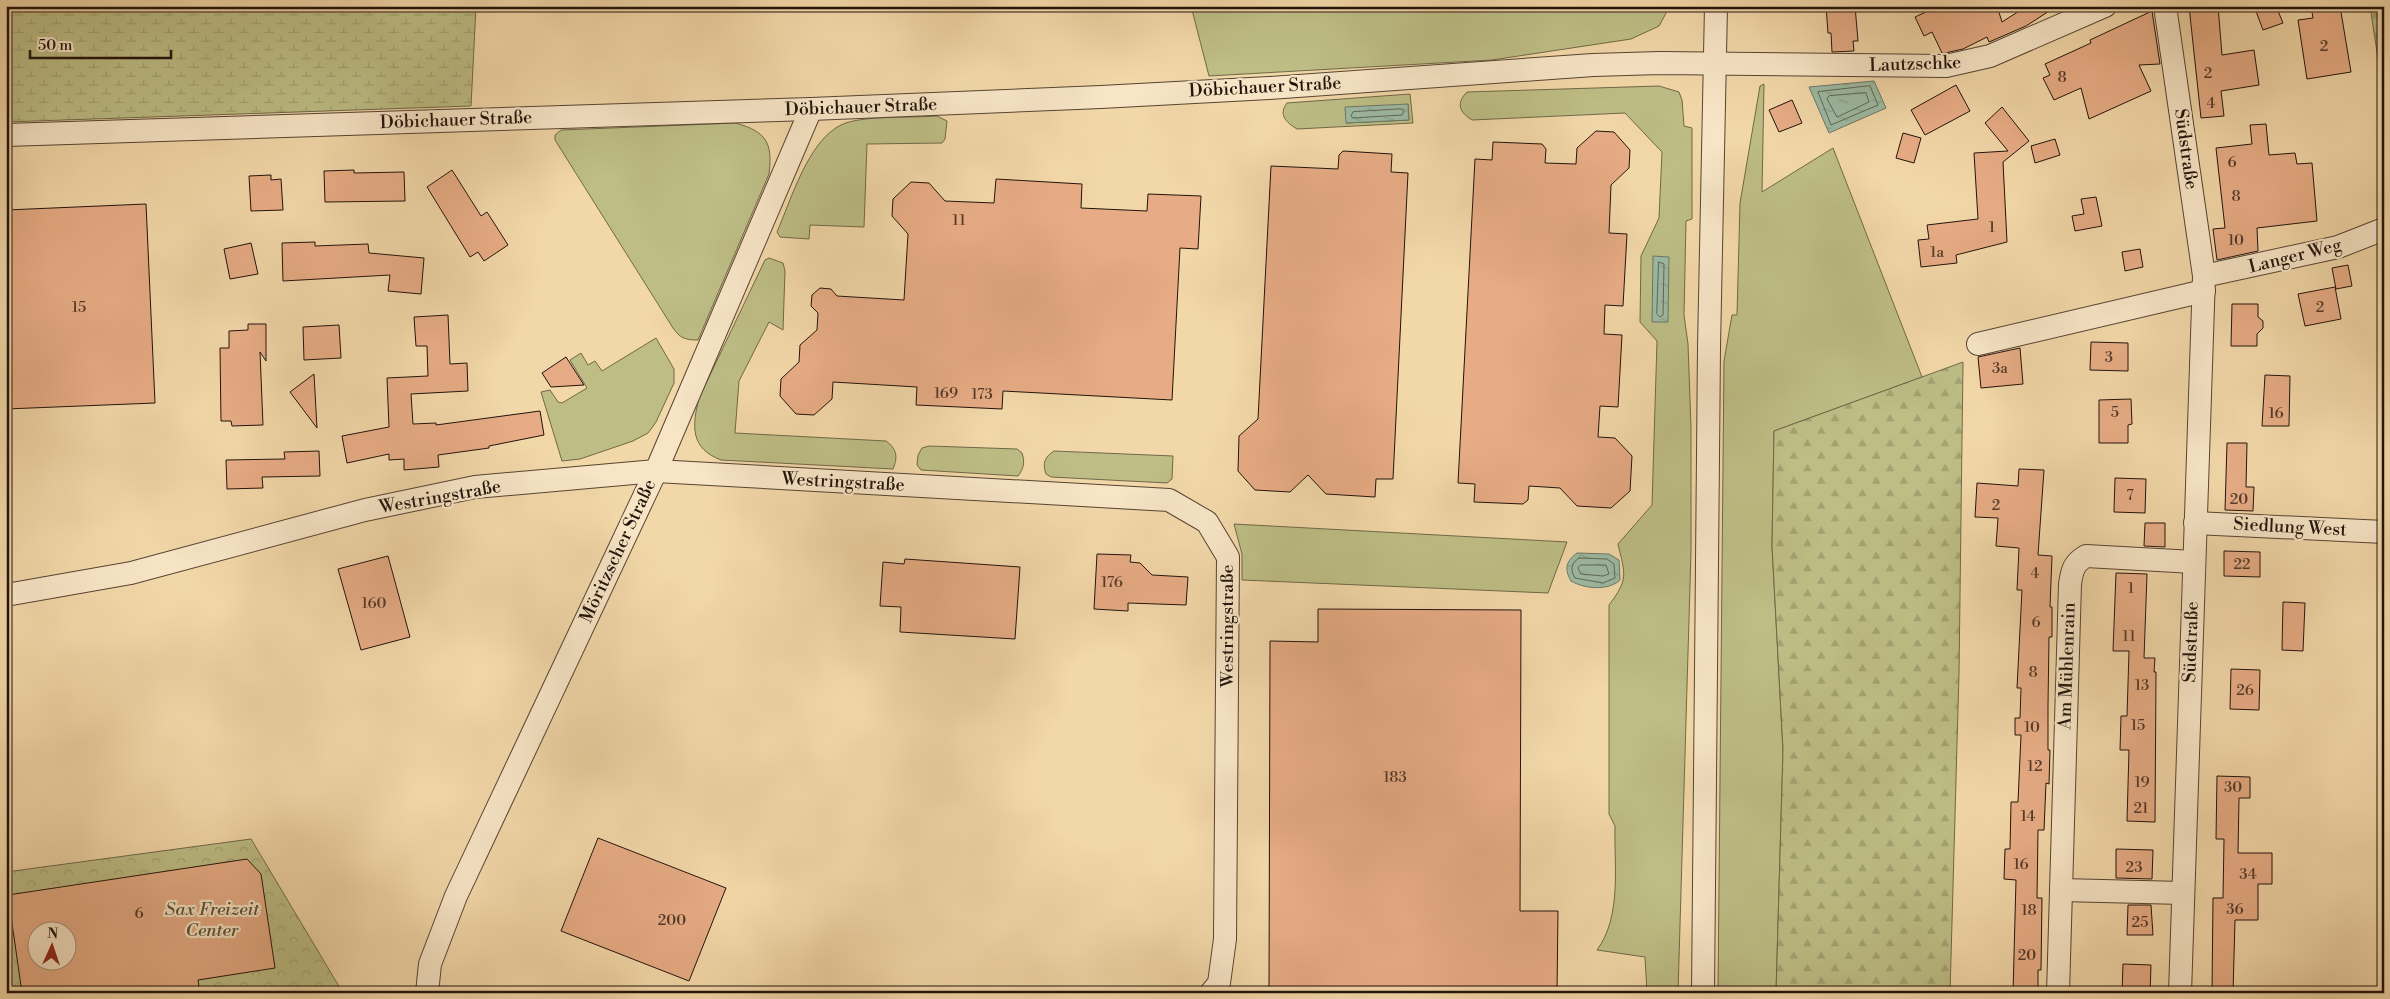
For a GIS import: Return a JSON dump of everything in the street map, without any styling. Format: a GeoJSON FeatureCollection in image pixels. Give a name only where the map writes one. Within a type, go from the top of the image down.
{"type":"FeatureCollection","features":[{"type":"Feature","properties":{"kind":"street"},"geometry":{"type":"LineString","coordinates":[[1703,993],[1709,347],[1716,6]]}},
{"type":"Feature","properties":{"kind":"street","name":"Lautzschke"},"geometry":{"type":"LineString","coordinates":[[1715,63],[1946,66],[1990,56],[2105,6]]}},
{"type":"Feature","properties":{"kind":"street","name":"Südstraße"},"geometry":{"type":"LineString","coordinates":[[2165,6],[2204,284],[2180,993]]}},
{"type":"Feature","properties":{"kind":"street","name":"Döbichauer Straße"},"geometry":{"type":"LineString","coordinates":[[6,135],[811,109],[1269,88],[1593,64],[1715,63]]}},
{"type":"Feature","properties":{"kind":"street","name":"Möritzscher Straße"},"geometry":{"type":"LineString","coordinates":[[427,993],[430,964],[456,896],[656,471],[811,109]]}},
{"type":"Feature","properties":{"kind":"street","name":"Langer Weg"},"geometry":{"type":"LineString","coordinates":[[2204,284],[2338,247],[2384,229]]}},
{"type":"Feature","properties":{"kind":"street"},"geometry":{"type":"LineString","coordinates":[[1978,344],[2204,284]]}},
{"type":"Feature","properties":{"kind":"street","name":"Westringstraße"},"geometry":{"type":"LineString","coordinates":[[6,596],[131,573],[365,510],[475,487],[656,471],[1169,500],[1207,522],[1228,557],[1225,939],[1219,983],[1212,993]]}},
{"type":"Feature","properties":{"kind":"street","name":"Siedlung West"},"geometry":{"type":"LineString","coordinates":[[2195,523],[2384,532]]}},
{"type":"Feature","properties":{"kind":"street","name":"Am Mühlenrain"},"geometry":{"type":"LineString","coordinates":[[2058,993],[2070,584],[2076,562],[2086,556],[2099,555],[2194,562]]}},
{"type":"Feature","properties":{"kind":"street"},"geometry":{"type":"LineString","coordinates":[[2061,890],[2183,893]]}},
{"type":"Feature","properties":{"kind":"green space"},"geometry":{"type":"Polygon","coordinates":[[[6,6],[476,6],[471,106],[6,122],[6,6]]]}},
{"type":"Feature","properties":{"kind":"green space"},"geometry":{"type":"Polygon","coordinates":[[[1191,6],[1670,6],[1659,26],[1631,39],[1492,60],[1209,76],[1191,6]]]}},
{"type":"Feature","properties":{"kind":"green space"},"geometry":{"type":"Polygon","coordinates":[[[2370,6],[2384,6],[2384,98],[2370,6]]]}},
{"type":"Feature","properties":{"kind":"green space"},"geometry":{"type":"Polygon","coordinates":[[[1764,84],[1762,192],[1833,148],[1922,377],[1774,431],[1772,546],[1783,750],[1776,993],[1718,993],[1724,361],[1732,315],[1737,315],[1740,203],[1760,86],[1764,84]]]}},
{"type":"Feature","properties":{"kind":"green space"},"geometry":{"type":"Polygon","coordinates":[[[1659,86],[1679,92],[1682,100],[1684,126],[1692,128],[1692,219],[1686,221],[1684,315],[1688,344],[1691,428],[1691,551],[1678,993],[1647,993],[1645,957],[1597,950],[1605,937],[1610,922],[1615,890],[1615,826],[1609,814],[1609,605],[1620,589],[1624,576],[1618,544],[1652,505],[1657,341],[1640,322],[1641,256],[1659,218],[1662,152],[1625,113],[1472,120],[1464,114],[1460,107],[1461,100],[1467,92],[1659,86]]]}},
{"type":"Feature","properties":{"kind":"green space"},"geometry":{"type":"Polygon","coordinates":[[[1410,94],[1413,123],[1297,129],[1284,118],[1283,111],[1287,103],[1410,94]],[[1408,104],[1347,123],[1409,120],[1408,104]]]}},
{"type":"Feature","properties":{"kind":"green space"},"geometry":{"type":"Polygon","coordinates":[[[937,116],[947,121],[945,139],[942,143],[867,144],[864,227],[810,225],[809,239],[780,237],[777,232],[802,172],[819,144],[829,133],[841,125],[861,120],[937,116]]]}},
{"type":"Feature","properties":{"kind":"green space"},"geometry":{"type":"Polygon","coordinates":[[[736,123],[754,130],[765,140],[770,154],[769,174],[698,340],[686,339],[673,328],[555,140],[555,135],[561,130],[736,123]]]}},
{"type":"Feature","properties":{"kind":"green space"},"geometry":{"type":"Polygon","coordinates":[[[769,258],[783,263],[785,271],[783,330],[769,322],[739,381],[735,433],[886,441],[896,453],[893,469],[721,460],[711,455],[699,442],[696,435],[695,418],[699,398],[765,260],[769,258]]]}},
{"type":"Feature","properties":{"kind":"green space"},"geometry":{"type":"Polygon","coordinates":[[[656,338],[674,369],[674,383],[656,422],[648,433],[633,441],[580,459],[562,461],[541,392],[550,390],[558,402],[562,403],[587,388],[570,360],[581,353],[588,365],[595,361],[602,371],[656,338]]]}},
{"type":"Feature","properties":{"kind":"green space"},"geometry":{"type":"Polygon","coordinates":[[[1963,362],[1959,674],[1950,993],[1776,993],[1783,750],[1772,546],[1774,431],[1963,362]]]}},
{"type":"Feature","properties":{"kind":"green space"},"geometry":{"type":"Polygon","coordinates":[[[929,446],[1017,449],[1022,453],[1022,470],[1018,476],[921,470],[917,465],[918,455],[922,448],[929,446]]]}},
{"type":"Feature","properties":{"kind":"green space"},"geometry":{"type":"Polygon","coordinates":[[[1054,451],[1173,456],[1172,479],[1167,483],[1051,477],[1046,474],[1044,463],[1046,458],[1054,451]]]}},
{"type":"Feature","properties":{"kind":"green space"},"geometry":{"type":"Polygon","coordinates":[[[1234,524],[1567,542],[1548,593],[1242,580],[1242,554],[1234,524]]]}},
{"type":"Feature","properties":{"kind":"green space","name":"Sax Freizeit Center"},"geometry":{"type":"Polygon","coordinates":[[[251,839],[343,993],[6,993],[6,872],[251,839]]]}},
{"type":"Feature","properties":{"kind":"water"},"geometry":{"type":"Polygon","coordinates":[[[1874,81],[1886,108],[1829,133],[1809,87],[1874,81]]]}},
{"type":"Feature","properties":{"kind":"water"},"geometry":{"type":"Polygon","coordinates":[[[1408,104],[1409,120],[1346,123],[1345,107],[1408,104]]]}},
{"type":"Feature","properties":{"kind":"water"},"geometry":{"type":"Polygon","coordinates":[[[1653,256],[1669,257],[1668,322],[1652,322],[1653,256]]]}},
{"type":"Feature","properties":{"kind":"water"},"geometry":{"type":"Polygon","coordinates":[[[1577,553],[1609,554],[1619,560],[1620,580],[1609,586],[1596,588],[1583,586],[1571,581],[1567,573],[1567,566],[1570,559],[1577,553]]]}},
{"type":"Feature","properties":{"kind":"building"},"geometry":{"type":"Polygon","coordinates":[[[1826,6],[1855,6],[1858,41],[1853,41],[1854,51],[1832,52],[1831,33],[1828,33],[1826,6]]]}},
{"type":"Feature","properties":{"kind":"building"},"geometry":{"type":"Polygon","coordinates":[[[1939,6],[1997,6],[2002,22],[2027,6],[2057,6],[2026,26],[1989,42],[1987,37],[1963,49],[1942,53],[1932,32],[1924,36],[1915,17],[1939,6]]]}},
{"type":"Feature","properties":{"kind":"building"},"geometry":{"type":"Polygon","coordinates":[[[2189,6],[2218,6],[2222,55],[2254,50],[2259,85],[2221,91],[2224,116],[2201,118],[2189,6]]]}},
{"type":"Feature","properties":{"kind":"building"},"geometry":{"type":"Polygon","coordinates":[[[2254,6],[2276,6],[2283,23],[2263,30],[2254,6]]]}},
{"type":"Feature","properties":{"kind":"building"},"geometry":{"type":"Polygon","coordinates":[[[2311,6],[2340,6],[2351,72],[2307,79],[2298,20],[2313,18],[2311,6]]]}},
{"type":"Feature","properties":{"kind":"building"},"geometry":{"type":"Polygon","coordinates":[[[2152,11],[2160,64],[2139,65],[2151,91],[2089,119],[2081,88],[2054,100],[2043,78],[2050,75],[2045,64],[2091,43],[2090,40],[2152,11]]]}},
{"type":"Feature","properties":{"kind":"building"},"geometry":{"type":"Polygon","coordinates":[[[1956,85],[1970,111],[1925,135],[1911,110],[1956,85]]]}},
{"type":"Feature","properties":{"kind":"building"},"geometry":{"type":"Polygon","coordinates":[[[1792,100],[1802,123],[1779,132],[1769,110],[1792,100]]]}},
{"type":"Feature","properties":{"kind":"building"},"geometry":{"type":"Polygon","coordinates":[[[2002,107],[2029,141],[2003,162],[2007,242],[1956,255],[1957,263],[1921,267],[1918,240],[1929,239],[1927,225],[1978,219],[1974,153],[2008,151],[1985,123],[2002,107]]]}},
{"type":"Feature","properties":{"kind":"building"},"geometry":{"type":"Polygon","coordinates":[[[2266,124],[2269,155],[2295,153],[2297,164],[2312,163],[2317,221],[2257,228],[2258,251],[2217,260],[2213,229],[2225,228],[2216,148],[2252,144],[2250,125],[2266,124]]]}},
{"type":"Feature","properties":{"kind":"building"},"geometry":{"type":"Polygon","coordinates":[[[1596,131],[1614,132],[1630,150],[1629,168],[1611,185],[1609,233],[1627,234],[1623,306],[1605,305],[1604,334],[1622,335],[1618,407],[1600,406],[1598,437],[1615,438],[1632,456],[1630,491],[1611,508],[1577,506],[1560,488],[1529,486],[1528,500],[1523,504],[1474,502],[1475,484],[1458,483],[1475,159],[1492,160],[1493,142],[1542,144],[1546,149],[1545,163],[1576,164],[1577,148],[1596,131]]]}},
{"type":"Feature","properties":{"kind":"building"},"geometry":{"type":"Polygon","coordinates":[[[1903,133],[1921,138],[1914,163],[1896,158],[1903,133]]]}},
{"type":"Feature","properties":{"kind":"building"},"geometry":{"type":"Polygon","coordinates":[[[2055,139],[2060,155],[2035,163],[2031,146],[2055,139]]]}},
{"type":"Feature","properties":{"kind":"building"},"geometry":{"type":"Polygon","coordinates":[[[1343,151],[1392,154],[1391,172],[1408,173],[1393,479],[1376,479],[1375,497],[1326,494],[1308,475],[1290,492],[1255,490],[1238,471],[1239,436],[1258,419],[1271,166],[1338,169],[1339,155],[1343,151]]]}},
{"type":"Feature","properties":{"kind":"building"},"geometry":{"type":"Polygon","coordinates":[[[354,170],[354,173],[404,172],[405,201],[325,202],[324,171],[354,170]]]}},
{"type":"Feature","properties":{"kind":"building"},"geometry":{"type":"Polygon","coordinates":[[[452,170],[481,216],[487,212],[508,245],[484,261],[478,252],[470,257],[427,187],[452,170]]]}},
{"type":"Feature","properties":{"kind":"building"},"geometry":{"type":"Polygon","coordinates":[[[271,175],[271,180],[281,179],[283,210],[251,211],[249,176],[271,175]]]}},
{"type":"Feature","properties":{"kind":"building"},"geometry":{"type":"Polygon","coordinates":[[[996,179],[1082,184],[1081,208],[1147,211],[1148,194],[1201,196],[1198,249],[1180,248],[1172,400],[1003,391],[1002,409],[916,405],[917,387],[833,382],[832,399],[814,415],[796,414],[780,396],[781,379],[799,362],[800,345],[817,330],[818,313],[811,306],[812,295],[820,288],[831,289],[837,296],[904,300],[908,234],[892,216],[893,199],[911,182],[929,183],[945,201],[994,203],[996,179]]]}},
{"type":"Feature","properties":{"kind":"building"},"geometry":{"type":"Polygon","coordinates":[[[2096,197],[2102,226],[2075,231],[2072,216],[2084,214],[2081,199],[2096,197]]]}},
{"type":"Feature","properties":{"kind":"building"},"geometry":{"type":"Polygon","coordinates":[[[146,204],[155,403],[6,409],[6,210],[146,204]]]}},
{"type":"Feature","properties":{"kind":"building"},"geometry":{"type":"Polygon","coordinates":[[[315,242],[315,246],[368,244],[369,253],[424,258],[421,294],[388,291],[390,275],[283,281],[282,243],[315,242]]]}},
{"type":"Feature","properties":{"kind":"building"},"geometry":{"type":"Polygon","coordinates":[[[251,243],[258,274],[230,279],[224,249],[251,243]]]}},
{"type":"Feature","properties":{"kind":"building"},"geometry":{"type":"Polygon","coordinates":[[[2140,249],[2143,267],[2125,271],[2122,252],[2140,249]]]}},
{"type":"Feature","properties":{"kind":"building"},"geometry":{"type":"Polygon","coordinates":[[[2348,265],[2352,286],[2336,289],[2332,268],[2348,265]]]}},
{"type":"Feature","properties":{"kind":"building"},"geometry":{"type":"Polygon","coordinates":[[[2335,287],[2341,319],[2305,326],[2298,294],[2335,287]]]}},
{"type":"Feature","properties":{"kind":"building"},"geometry":{"type":"Polygon","coordinates":[[[2232,304],[2258,304],[2258,317],[2263,321],[2263,328],[2257,334],[2257,346],[2231,346],[2232,304]]]}},
{"type":"Feature","properties":{"kind":"building"},"geometry":{"type":"Polygon","coordinates":[[[448,315],[450,364],[467,363],[468,391],[411,394],[413,424],[436,423],[436,425],[540,411],[544,435],[489,446],[489,448],[438,455],[439,467],[404,470],[404,459],[389,460],[389,454],[347,463],[342,436],[389,427],[387,378],[428,376],[427,346],[416,346],[414,317],[448,315]]]}},
{"type":"Feature","properties":{"kind":"building"},"geometry":{"type":"Polygon","coordinates":[[[248,324],[266,324],[266,361],[260,352],[263,425],[232,426],[231,421],[221,421],[220,348],[229,348],[229,331],[248,330],[248,324]]]}},
{"type":"Feature","properties":{"kind":"building"},"geometry":{"type":"Polygon","coordinates":[[[339,325],[341,358],[304,360],[303,327],[339,325]]]}},
{"type":"Feature","properties":{"kind":"building"},"geometry":{"type":"Polygon","coordinates":[[[2091,342],[2128,343],[2128,371],[2090,370],[2091,342]]]}},
{"type":"Feature","properties":{"kind":"building"},"geometry":{"type":"Polygon","coordinates":[[[2020,348],[2023,384],[1981,388],[1978,357],[2020,348]]]}},
{"type":"Feature","properties":{"kind":"building"},"geometry":{"type":"Polygon","coordinates":[[[566,357],[584,385],[551,387],[542,373],[566,357]]]}},
{"type":"Feature","properties":{"kind":"building"},"geometry":{"type":"Polygon","coordinates":[[[314,374],[317,428],[290,392],[314,374]]]}},
{"type":"Feature","properties":{"kind":"building"},"geometry":{"type":"Polygon","coordinates":[[[2265,375],[2290,376],[2289,426],[2262,426],[2265,375]]]}},
{"type":"Feature","properties":{"kind":"building"},"geometry":{"type":"Polygon","coordinates":[[[2131,399],[2132,424],[2128,425],[2128,443],[2099,443],[2099,400],[2131,399]]]}},
{"type":"Feature","properties":{"kind":"building"},"geometry":{"type":"Polygon","coordinates":[[[2227,443],[2247,443],[2246,487],[2254,487],[2253,511],[2225,510],[2227,443]]]}},
{"type":"Feature","properties":{"kind":"building"},"geometry":{"type":"Polygon","coordinates":[[[319,451],[320,476],[262,477],[263,488],[227,489],[226,460],[285,459],[284,452],[319,451]]]}},
{"type":"Feature","properties":{"kind":"building"},"geometry":{"type":"Polygon","coordinates":[[[2019,469],[2044,470],[2038,555],[2052,556],[2050,607],[2052,607],[2052,637],[2049,637],[2048,705],[2049,784],[2046,783],[2044,830],[2038,830],[2037,898],[2042,898],[2041,970],[2038,970],[2038,993],[2013,993],[2016,880],[2004,879],[2005,849],[2010,849],[2011,802],[2018,802],[2021,735],[2015,735],[2015,718],[2020,718],[2021,688],[2017,688],[2022,590],[2017,590],[2019,548],[1996,546],[1998,518],[1975,517],[1977,483],[2018,486],[2019,469]]]}},
{"type":"Feature","properties":{"kind":"building"},"geometry":{"type":"Polygon","coordinates":[[[2115,478],[2146,479],[2145,513],[2114,512],[2115,478]]]}},
{"type":"Feature","properties":{"kind":"building"},"geometry":{"type":"Polygon","coordinates":[[[2145,523],[2165,523],[2165,547],[2144,546],[2145,523]]]}},
{"type":"Feature","properties":{"kind":"building"},"geometry":{"type":"Polygon","coordinates":[[[2224,551],[2260,552],[2260,577],[2224,576],[2224,551]]]}},
{"type":"Feature","properties":{"kind":"building"},"geometry":{"type":"Polygon","coordinates":[[[1097,554],[1131,555],[1130,562],[1140,563],[1152,575],[1188,577],[1186,605],[1128,603],[1128,611],[1094,609],[1097,554]]]}},
{"type":"Feature","properties":{"kind":"building"},"geometry":{"type":"Polygon","coordinates":[[[388,556],[410,637],[361,650],[338,569],[388,556]]]}},
{"type":"Feature","properties":{"kind":"building"},"geometry":{"type":"Polygon","coordinates":[[[905,559],[1020,567],[1015,639],[900,632],[901,607],[880,606],[883,562],[904,564],[905,559]]]}},
{"type":"Feature","properties":{"kind":"building"},"geometry":{"type":"Polygon","coordinates":[[[2116,573],[2147,574],[2144,658],[2155,658],[2154,672],[2156,672],[2155,822],[2127,821],[2129,750],[2120,750],[2121,716],[2127,716],[2129,651],[2113,651],[2116,573]]]}},
{"type":"Feature","properties":{"kind":"building"},"geometry":{"type":"Polygon","coordinates":[[[2283,602],[2305,603],[2303,651],[2282,650],[2283,602]]]}},
{"type":"Feature","properties":{"kind":"building"},"geometry":{"type":"Polygon","coordinates":[[[1318,609],[1521,610],[1520,911],[1558,911],[1557,992],[1269,991],[1270,641],[1318,642],[1318,609]]]}},
{"type":"Feature","properties":{"kind":"building"},"geometry":{"type":"Polygon","coordinates":[[[2231,669],[2260,670],[2259,710],[2230,709],[2231,669]]]}},
{"type":"Feature","properties":{"kind":"building"},"geometry":{"type":"Polygon","coordinates":[[[2217,776],[2250,777],[2250,798],[2239,798],[2238,853],[2272,853],[2272,884],[2258,884],[2258,920],[2235,920],[2233,993],[2212,993],[2213,898],[2223,898],[2224,839],[2216,839],[2217,776]]]}},
{"type":"Feature","properties":{"kind":"building"},"geometry":{"type":"Polygon","coordinates":[[[598,838],[726,888],[689,981],[561,931],[598,838]]]}},
{"type":"Feature","properties":{"kind":"building"},"geometry":{"type":"Polygon","coordinates":[[[2116,849],[2153,850],[2152,879],[2116,878],[2116,849]]]}},
{"type":"Feature","properties":{"kind":"building","name":"Sax Freizeit Center"},"geometry":{"type":"Polygon","coordinates":[[[247,859],[261,874],[275,968],[198,980],[200,993],[22,993],[8,895],[247,859]]]}},
{"type":"Feature","properties":{"kind":"building"},"geometry":{"type":"Polygon","coordinates":[[[2128,905],[2151,905],[2153,935],[2127,935],[2128,905]]]}},
{"type":"Feature","properties":{"kind":"building"},"geometry":{"type":"Polygon","coordinates":[[[2123,964],[2151,965],[2150,993],[2122,993],[2123,964]]]}}]}
